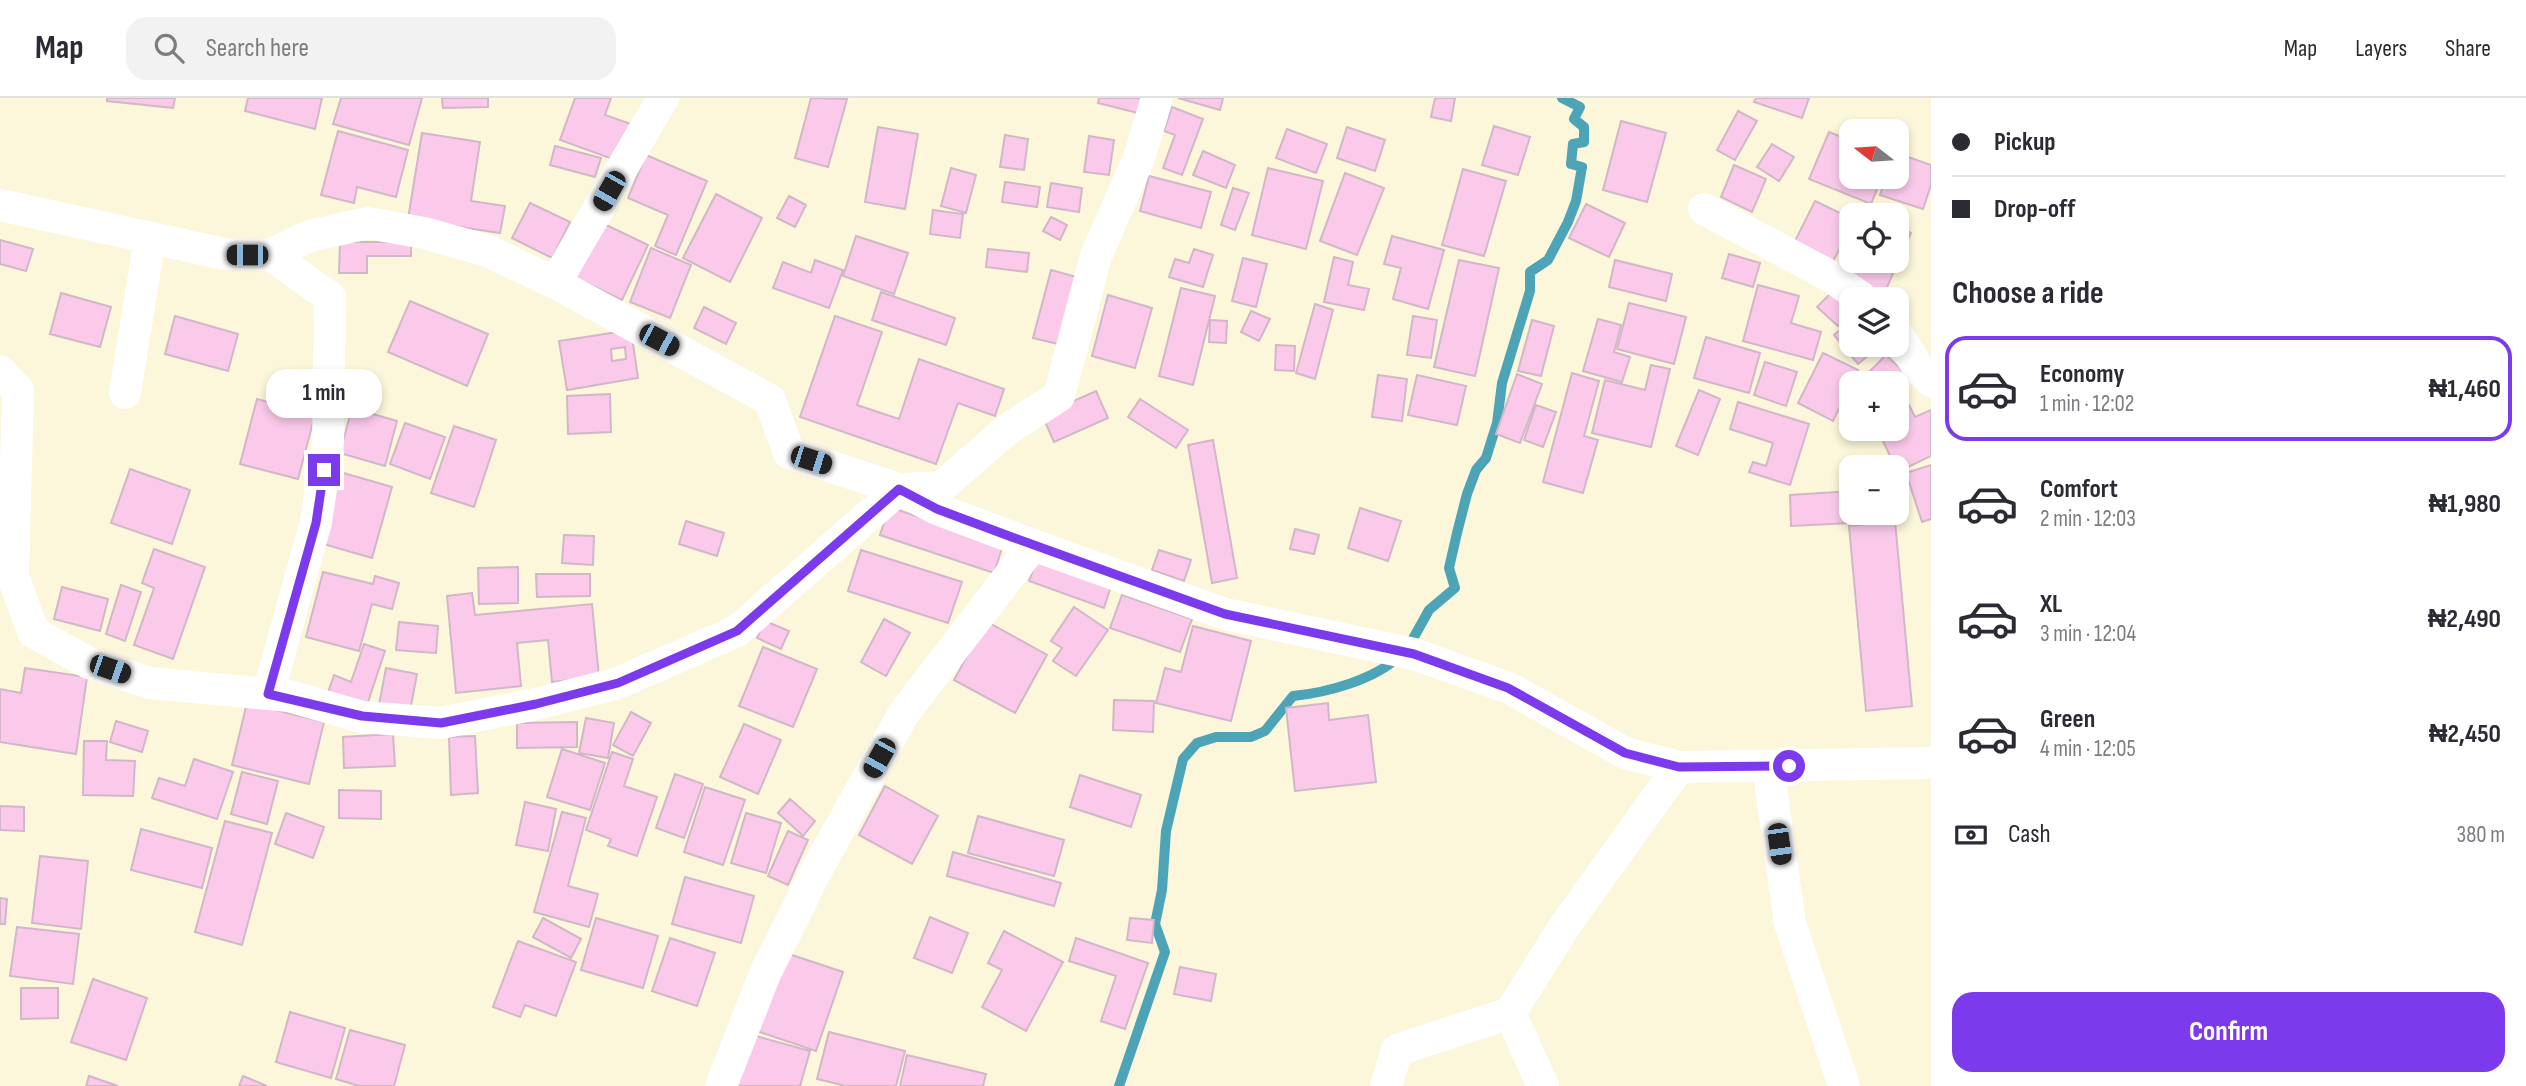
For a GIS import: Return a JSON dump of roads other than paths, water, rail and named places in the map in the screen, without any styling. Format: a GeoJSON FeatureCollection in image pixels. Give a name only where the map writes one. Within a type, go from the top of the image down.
{"type":"FeatureCollection","features":[{"type":"Feature","properties":{"kind":"street"},"geometry":{"type":"LineString","coordinates":[[555,283],[663,98]]}},
{"type":"Feature","properties":{"kind":"street"},"geometry":{"type":"LineString","coordinates":[[0,371],[18,390],[13,576],[33,632],[89,663],[150,683],[268,694],[362,716],[441,723],[536,704],[618,683],[737,631],[899,489],[941,487],[1008,429],[1059,396],[1096,256],[1139,159],[1157,98]]}},
{"type":"Feature","properties":{"kind":"street"},"geometry":{"type":"LineString","coordinates":[[0,205],[224,254],[270,255],[309,236],[368,223],[424,233],[488,251],[555,283],[771,400],[789,453],[899,489],[937,509],[1225,614],[1414,654],[1508,688],[1625,753],[1679,767],[1931,763]]}},
{"type":"Feature","properties":{"kind":"street"},"geometry":{"type":"LineString","coordinates":[[1704,209],[1846,287]]}},
{"type":"Feature","properties":{"kind":"street"},"geometry":{"type":"LineString","coordinates":[[125,393],[150,237]]}},
{"type":"Feature","properties":{"kind":"street"},"geometry":{"type":"LineString","coordinates":[[268,694],[316,523],[328,443],[330,297],[270,255]]}},
{"type":"Feature","properties":{"kind":"street"},"geometry":{"type":"LineString","coordinates":[[1909,353],[1931,381]]}},
{"type":"Feature","properties":{"kind":"street"},"geometry":{"type":"LineString","coordinates":[[721,1086],[765,974],[817,869],[904,713],[1033,545]]}},
{"type":"Feature","properties":{"kind":"street"},"geometry":{"type":"LineString","coordinates":[[1768,766],[1790,923],[1844,1086]]}},
{"type":"Feature","properties":{"kind":"street"},"geometry":{"type":"LineString","coordinates":[[1386,1086],[1397,1050],[1510,1013],[1566,924],[1679,767]]}},
{"type":"Feature","properties":{"kind":"street"},"geometry":{"type":"LineString","coordinates":[[1510,1013],[1544,1086]]}},
{"type":"Feature","properties":{"kind":"waterway"},"geometry":{"type":"LineString","coordinates":[[1409,646],[1429,610],[1455,588],[1449,568],[1457,533],[1467,494],[1476,470],[1486,458],[1497,423],[1502,383],[1530,291],[1530,272],[1548,260],[1576,201],[1582,167],[1571,164],[1573,144],[1584,142],[1584,127],[1574,119],[1580,107],[1562,98]]}},
{"type":"Feature","properties":{"kind":"waterway"},"geometry":{"type":"LineString","coordinates":[[1119,1086],[1165,952],[1155,924],[1162,890],[1166,831],[1183,759],[1197,743],[1216,737],[1251,737],[1265,731],[1293,696],[1349,684],[1377,672],[1399,656]]}}]}
